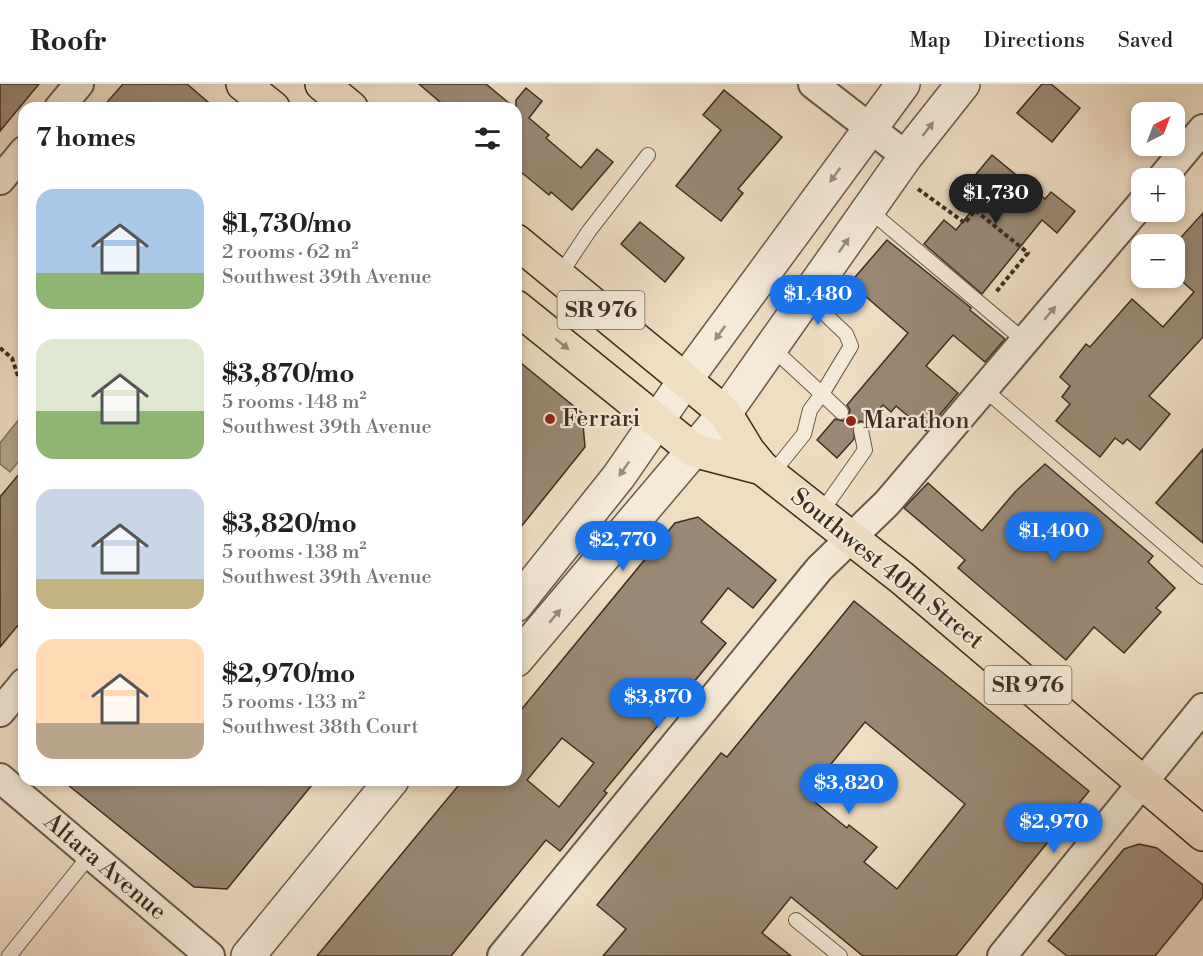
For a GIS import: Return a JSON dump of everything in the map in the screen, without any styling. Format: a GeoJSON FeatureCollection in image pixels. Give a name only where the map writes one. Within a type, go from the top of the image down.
{"type":"FeatureCollection","features":[{"type":"Feature","properties":{"kind":"main road"},"geometry":{"type":"LineString","coordinates":[[243,84],[266,102]]}},
{"type":"Feature","properties":{"kind":"main road"},"geometry":{"type":"LineString","coordinates":[[322,84],[344,102]]}},
{"type":"Feature","properties":{"kind":"main road","name":"Southwest 40th Street"},"geometry":{"type":"LineString","coordinates":[[522,246],[725,413],[748,451],[767,471],[851,538],[1203,834]]}},
{"type":"Feature","properties":{"kind":"main road","name":"Southwest 40th Street"},"geometry":{"type":"LineString","coordinates":[[522,312],[693,450],[767,471]]}},
{"type":"Feature","properties":{"kind":"street"},"geometry":{"type":"LineString","coordinates":[[64,102],[79,84]]}},
{"type":"Feature","properties":{"kind":"street"},"geometry":{"type":"LineString","coordinates":[[813,84],[906,156]]}},
{"type":"Feature","properties":{"kind":"street"},"geometry":{"type":"LineString","coordinates":[[522,597],[619,476],[868,127],[903,84]]}},
{"type":"Feature","properties":{"kind":"street"},"geometry":{"type":"LineString","coordinates":[[522,653],[725,413],[906,156],[963,84]]}},
{"type":"Feature","properties":{"kind":"street"},"geometry":{"type":"LineString","coordinates":[[1170,168],[1203,129]]}},
{"type":"Feature","properties":{"kind":"street"},"geometry":{"type":"LineString","coordinates":[[0,180],[18,158]]}},
{"type":"Feature","properties":{"kind":"street"},"geometry":{"type":"LineString","coordinates":[[502,956],[819,569],[887,503],[1131,216]]}},
{"type":"Feature","properties":{"kind":"street"},"geometry":{"type":"LineString","coordinates":[[0,712],[18,690]]}},
{"type":"Feature","properties":{"kind":"street"},"geometry":{"type":"LineString","coordinates":[[1002,956],[1203,708]]}},
{"type":"Feature","properties":{"kind":"street","name":"Altara Avenue"},"geometry":{"type":"LineString","coordinates":[[0,778],[210,956]]}},
{"type":"Feature","properties":{"kind":"street"},"geometry":{"type":"LineString","coordinates":[[248,956],[387,786]]}},
{"type":"Feature","properties":{"kind":"lane"},"geometry":{"type":"LineString","coordinates":[[559,276],[589,231],[648,155]]}},
{"type":"Feature","properties":{"kind":"lane"},"geometry":{"type":"LineString","coordinates":[[869,210],[1026,342]]}},
{"type":"Feature","properties":{"kind":"lane"},"geometry":{"type":"LineString","coordinates":[[767,471],[804,434],[810,410],[851,346],[846,334],[807,297]]}},
{"type":"Feature","properties":{"kind":"lane"},"geometry":{"type":"LineString","coordinates":[[771,347],[841,412]]}},
{"type":"Feature","properties":{"kind":"lane"},"geometry":{"type":"LineString","coordinates":[[984,389],[1203,577]]}},
{"type":"Feature","properties":{"kind":"lane"},"geometry":{"type":"LineString","coordinates":[[820,514],[865,450],[861,430]]}},
{"type":"Feature","properties":{"kind":"lane"},"geometry":{"type":"LineString","coordinates":[[9,956],[90,855]]}},
{"type":"Feature","properties":{"kind":"lane"},"geometry":{"type":"LineString","coordinates":[[796,920],[840,956]]}},
{"type":"Feature","properties":{"kind":"path"},"geometry":{"type":"LineString","coordinates":[[918,188],[965,223],[975,210],[1028,253],[996,292]]}},
{"type":"Feature","properties":{"kind":"path"},"geometry":{"type":"LineString","coordinates":[[0,348],[12,358],[18,376]]}},
{"type":"Feature","properties":{"kind":"shaded area"},"geometry":{"type":"Polygon","coordinates":[[[18,420],[18,462],[10,472],[0,464],[0,443],[18,420]]]}},
{"type":"Feature","properties":{"kind":"building"},"geometry":{"type":"Polygon","coordinates":[[[0,84],[39,84],[24,102],[18,102],[18,109],[0,131],[0,84]]]}},
{"type":"Feature","properties":{"kind":"building"},"geometry":{"type":"Polygon","coordinates":[[[123,84],[187,84],[208,102],[107,102],[123,84]]]}},
{"type":"Feature","properties":{"kind":"building"},"geometry":{"type":"Polygon","coordinates":[[[419,84],[486,84],[508,102],[440,102],[419,84]]]}},
{"type":"Feature","properties":{"kind":"building"},"geometry":{"type":"Polygon","coordinates":[[[1042,84],[1051,84],[1080,108],[1052,142],[1017,113],[1042,84]]]}},
{"type":"Feature","properties":{"kind":"building"},"geometry":{"type":"Polygon","coordinates":[[[526,88],[542,101],[529,118],[549,135],[546,138],[581,168],[597,149],[613,162],[572,210],[551,192],[549,195],[522,173],[522,102],[516,102],[526,88]]]}},
{"type":"Feature","properties":{"kind":"building"},"geometry":{"type":"Polygon","coordinates":[[[724,90],[782,137],[738,189],[743,193],[721,221],[676,186],[721,130],[703,115],[724,90]]]}},
{"type":"Feature","properties":{"kind":"building"},"geometry":{"type":"Polygon","coordinates":[[[992,155],[1045,199],[1051,192],[1075,211],[1057,233],[1042,220],[982,294],[924,244],[944,220],[956,230],[982,198],[967,185],[992,155]]]}},
{"type":"Feature","properties":{"kind":"building"},"geometry":{"type":"Polygon","coordinates":[[[1203,213],[1203,337],[1149,396],[1170,414],[1140,450],[1127,439],[1123,444],[1115,438],[1100,457],[1056,421],[1070,404],[1062,397],[1070,386],[1060,377],[1086,344],[1090,347],[1132,299],[1163,327],[1194,292],[1185,284],[1184,234],[1203,213]]]}},
{"type":"Feature","properties":{"kind":"building"},"geometry":{"type":"Polygon","coordinates":[[[640,222],[684,258],[665,282],[621,244],[640,222]]]}},
{"type":"Feature","properties":{"kind":"building"},"geometry":{"type":"Polygon","coordinates":[[[887,240],[971,308],[970,310],[1005,339],[985,362],[953,335],[926,366],[958,393],[926,431],[896,406],[891,412],[883,405],[867,423],[860,421],[855,424],[854,439],[837,458],[817,440],[835,419],[843,421],[848,418],[850,410],[847,405],[908,333],[850,283],[887,240]]]}},
{"type":"Feature","properties":{"kind":"building"},"geometry":{"type":"Polygon","coordinates":[[[522,364],[582,413],[585,447],[522,526],[522,364]]]}},
{"type":"Feature","properties":{"kind":"building"},"geometry":{"type":"Polygon","coordinates":[[[1203,449],[1203,543],[1156,503],[1203,449]]]}},
{"type":"Feature","properties":{"kind":"building"},"geometry":{"type":"Polygon","coordinates":[[[1045,464],[1153,556],[1148,562],[1175,588],[1156,608],[1161,612],[1124,653],[1094,627],[1066,660],[958,568],[965,560],[904,508],[928,483],[982,531],[1015,492],[1045,464]]]}},
{"type":"Feature","properties":{"kind":"building"},"geometry":{"type":"Polygon","coordinates":[[[18,475],[18,625],[0,647],[0,497],[18,475]]]}},
{"type":"Feature","properties":{"kind":"building"},"geometry":{"type":"Polygon","coordinates":[[[698,517],[776,580],[753,608],[728,588],[701,622],[726,643],[604,791],[607,793],[560,851],[546,840],[451,956],[317,956],[458,786],[522,786],[522,709],[675,523],[698,517]],[[562,738],[527,780],[559,807],[594,763],[562,738]]]}},
{"type":"Feature","properties":{"kind":"building"},"geometry":{"type":"Polygon","coordinates":[[[854,601],[1089,791],[956,956],[863,956],[791,897],[762,933],[791,956],[603,956],[626,929],[597,905],[721,753],[727,757],[854,601]],[[865,722],[806,795],[847,828],[849,825],[877,847],[864,862],[897,889],[965,804],[865,722]]]}},
{"type":"Feature","properties":{"kind":"building"},"geometry":{"type":"Polygon","coordinates":[[[69,786],[311,786],[227,889],[194,887],[69,786]]]}},
{"type":"Feature","properties":{"kind":"building"},"geometry":{"type":"Polygon","coordinates":[[[1139,844],[1157,848],[1203,885],[1203,897],[1155,956],[1067,956],[1048,941],[1124,849],[1139,844]]]}},
{"type":"Feature","properties":{"kind":"place","name":"Ferrari"},"geometry":{"type":"Point","coordinates":[550,419]}},
{"type":"Feature","properties":{"kind":"place","name":"Marathon"},"geometry":{"type":"Point","coordinates":[851,421]}}]}
